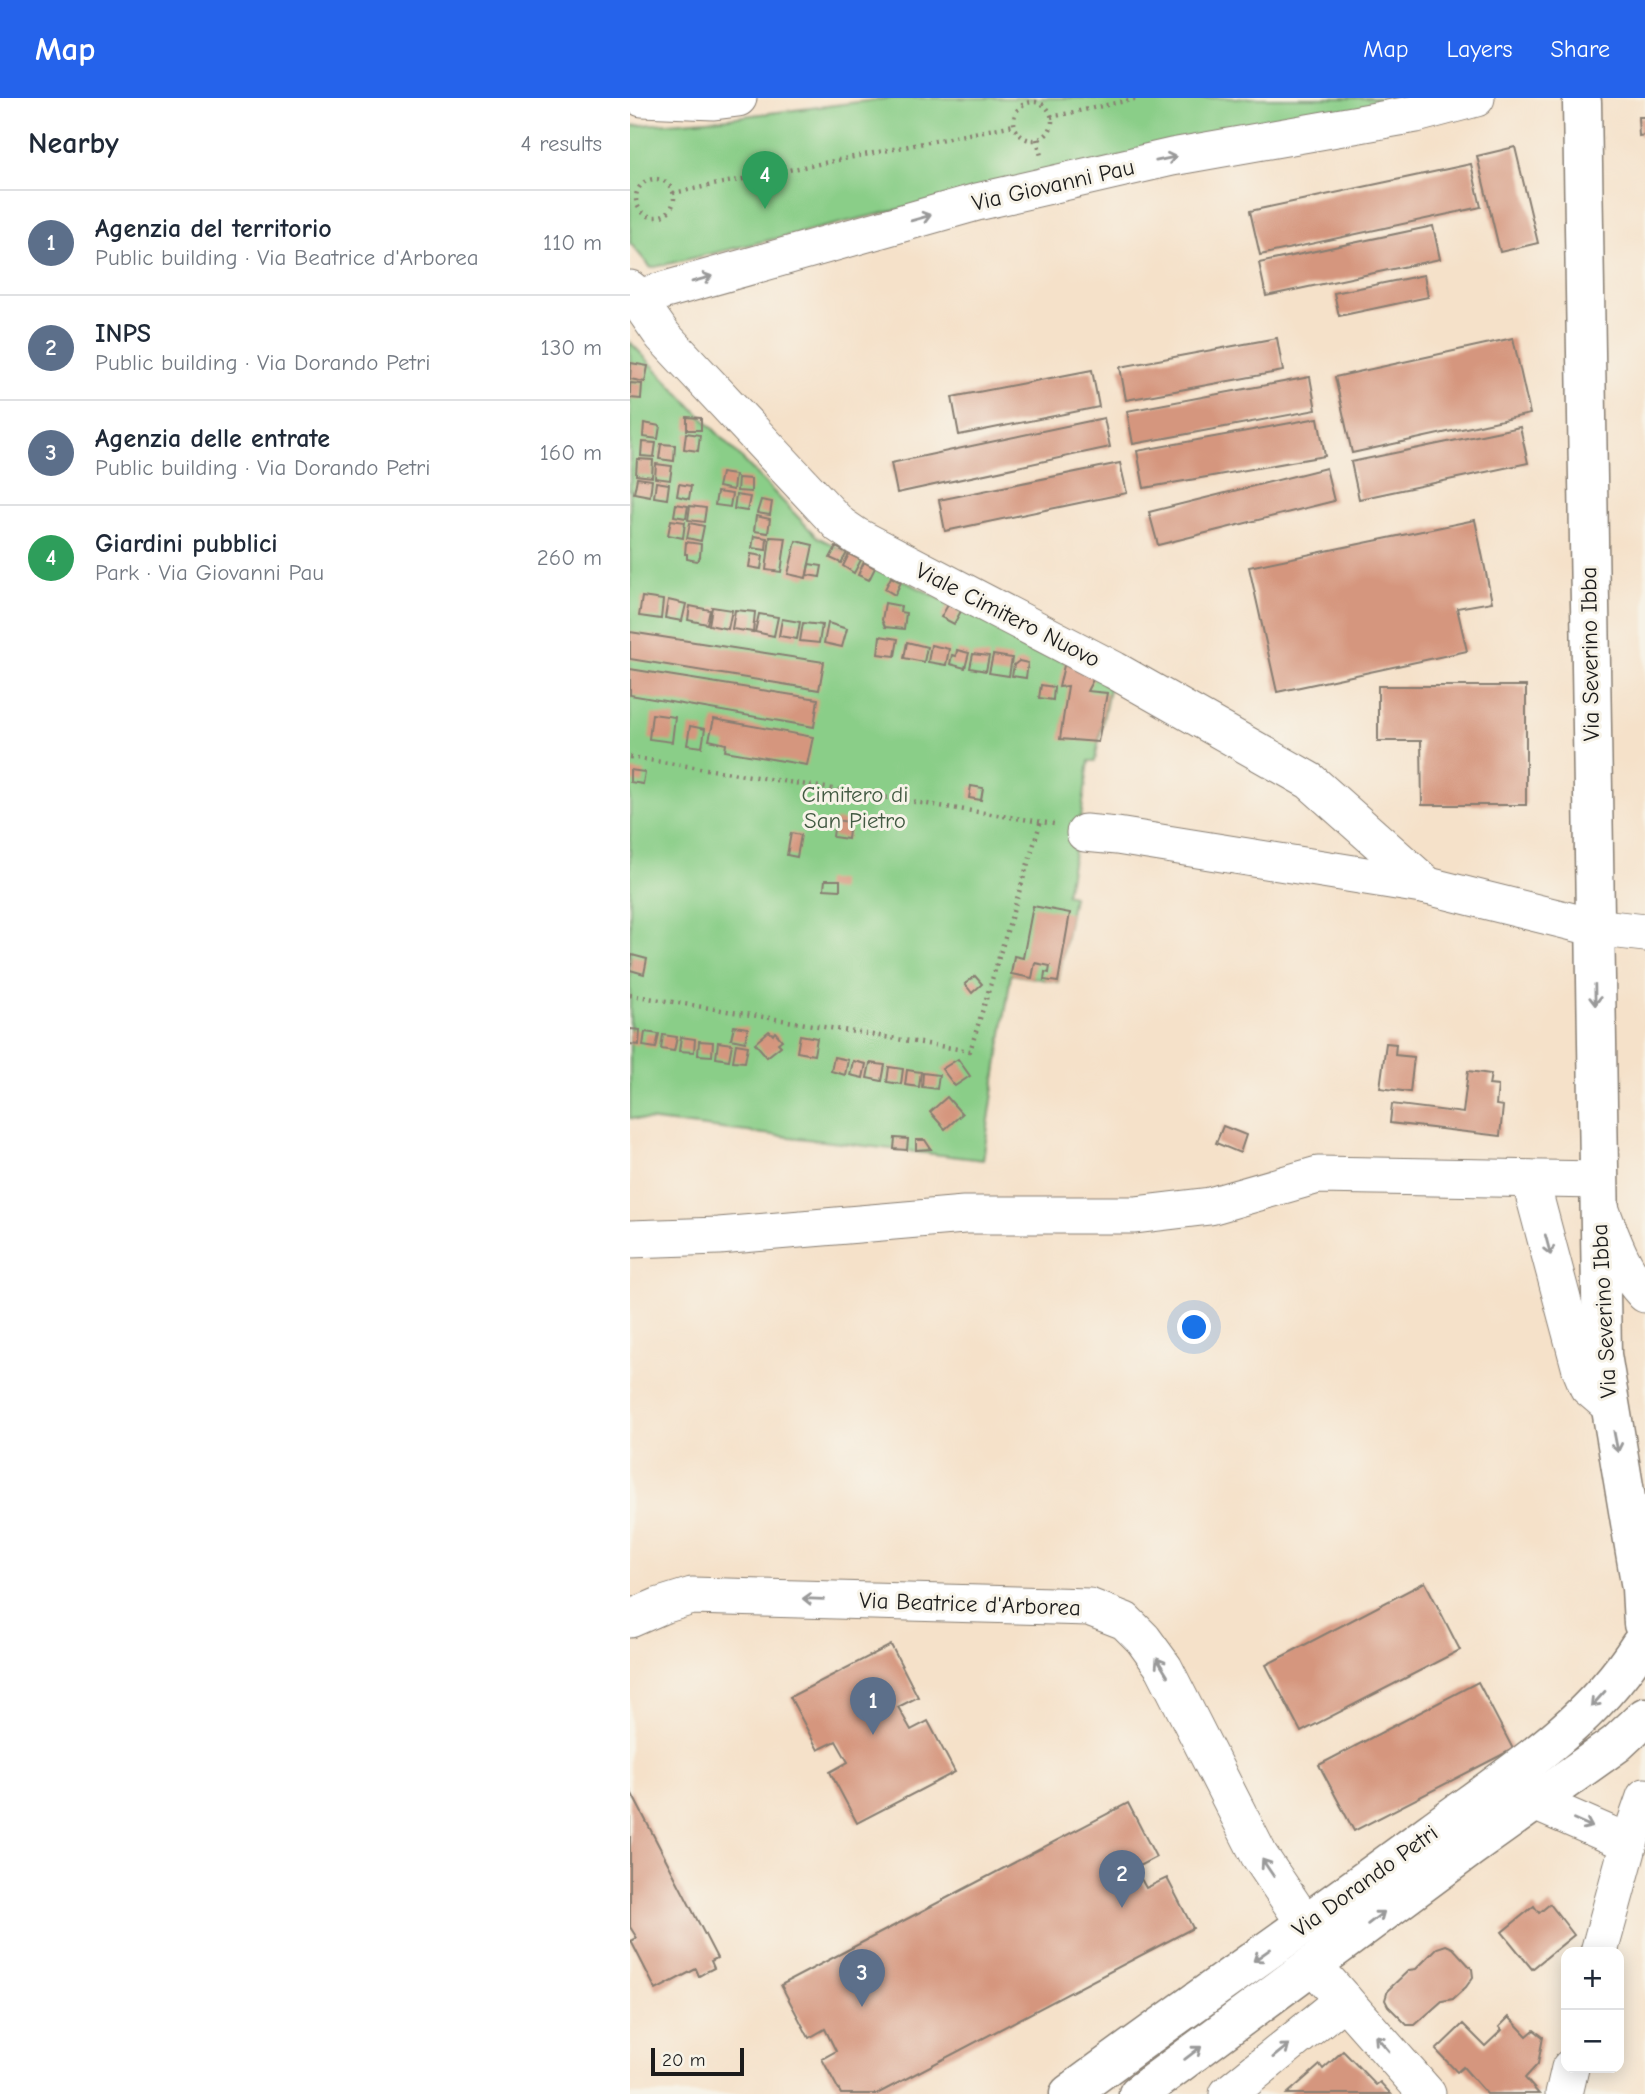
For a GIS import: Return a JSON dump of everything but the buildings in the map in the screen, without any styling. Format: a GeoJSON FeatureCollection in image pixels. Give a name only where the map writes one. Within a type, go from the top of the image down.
{"type":"FeatureCollection","features":[{"type":"Feature","properties":{"kind":"street"},"geometry":{"type":"LineString","coordinates":[[642,98],[714,101],[738,98]]}},
{"type":"Feature","properties":{"kind":"street","name":"Via Giovanni Pau"},"geometry":{"type":"LineString","coordinates":[[632,295],[977,202],[1172,158],[1416,114],[1476,98]]}},
{"type":"Feature","properties":{"kind":"street","name":"Via Severino Ibba"},"geometry":{"type":"LineString","coordinates":[[1581,100],[1602,1355],[1641,1588],[1643,1637]]}},
{"type":"Feature","properties":{"kind":"street","name":"Viale Cimitero Nuovo"},"geometry":{"type":"LineString","coordinates":[[632,295],[663,336],[840,525],[856,536],[1114,670],[1310,781],[1428,886]]}},
{"type":"Feature","properties":{"kind":"street","name":"Viale Cimitero Nuovo"},"geometry":{"type":"LineString","coordinates":[[1085,833],[1128,837],[1428,886],[1593,927],[1645,933]]}},
{"type":"Feature","properties":{"kind":"street"},"geometry":{"type":"LineString","coordinates":[[630,1239],[719,1236],[964,1215],[1135,1215],[1210,1206],[1318,1175],[1530,1179],[1599,1193]]}},
{"type":"Feature","properties":{"kind":"street"},"geometry":{"type":"LineString","coordinates":[[1530,1179],[1581,1370],[1588,1387],[1609,1405]]}},
{"type":"Feature","properties":{"kind":"street","name":"Via Severino Ibba"},"geometry":{"type":"LineString","coordinates":[[1599,1193],[1618,1255],[1636,1285],[1645,1294]]}},
{"type":"Feature","properties":{"kind":"street","name":"Via Beatrice d'Arborea"},"geometry":{"type":"LineString","coordinates":[[630,1619],[692,1596],[1075,1606],[1089,1607],[1125,1621],[1143,1639],[1164,1668],[1259,1855],[1306,1925]]}},
{"type":"Feature","properties":{"kind":"street","name":"Via Dorando Petri"},"geometry":{"type":"LineString","coordinates":[[1069,2094],[1532,1759],[1585,1713],[1625,1669],[1643,1637]]}},
{"type":"Feature","properties":{"kind":"street","name":"Via Dorando Petri"},"geometry":{"type":"LineString","coordinates":[[1138,2094],[1470,1848],[1537,1803],[1616,1744],[1645,1717]]}},
{"type":"Feature","properties":{"kind":"street"},"geometry":{"type":"LineString","coordinates":[[1600,1947],[1629,1843],[1645,1797]]}},
{"type":"Feature","properties":{"kind":"street"},"geometry":{"type":"LineString","coordinates":[[1537,1803],[1629,1843]]}},
{"type":"Feature","properties":{"kind":"street"},"geometry":{"type":"LineString","coordinates":[[1313,1965],[1427,2094]]}},
{"type":"Feature","properties":{"kind":"street"},"geometry":{"type":"LineString","coordinates":[[1228,2094],[1344,2000]]}},
{"type":"Feature","properties":{"kind":"street"},"geometry":{"type":"LineString","coordinates":[[1564,2094],[1569,2073]]}},
{"type":"Feature","properties":{"kind":"path"},"geometry":{"type":"LineString","coordinates":[[1051,117],[1139,98]]}},
{"type":"Feature","properties":{"kind":"path"},"geometry":{"type":"LineString","coordinates":[[1027,100],[1048,108],[1053,124],[1045,137],[1030,141],[1017,134],[1012,118],[1020,105],[1027,100]]}},
{"type":"Feature","properties":{"kind":"path"},"geometry":{"type":"LineString","coordinates":[[673,193],[1014,125]]}},
{"type":"Feature","properties":{"kind":"path"},"geometry":{"type":"LineString","coordinates":[[657,178],[671,185],[675,200],[667,214],[652,218],[639,211],[633,203],[642,182],[657,178]]}},
{"type":"Feature","properties":{"kind":"path"},"geometry":{"type":"LineString","coordinates":[[630,757],[1041,821],[1085,833]]}},
{"type":"Feature","properties":{"kind":"path"},"geometry":{"type":"LineString","coordinates":[[630,995],[970,1051],[1041,821]]}},
{"type":"Feature","properties":{"kind":"green space"},"geometry":{"type":"Polygon","coordinates":[[[892,98],[1425,98],[1167,146],[651,268],[630,243],[630,126],[720,119],[892,98]]]}},
{"type":"Feature","properties":{"kind":"green space","name":"Cimitero di San Pietro"},"geometry":{"type":"Polygon","coordinates":[[[630,342],[817,537],[1110,684],[1095,761],[1089,761],[1066,894],[1073,896],[1058,982],[1011,974],[983,1160],[630,1118],[630,342]]]}},
{"type":"Feature","properties":{"kind":"place","name":"Giardini pubblici"},"geometry":{"type":"Point","coordinates":[765,209]}},
{"type":"Feature","properties":{"kind":"place","name":"Agenzia del territorio"},"geometry":{"type":"Point","coordinates":[873,1735]}},
{"type":"Feature","properties":{"kind":"place","name":"INPS"},"geometry":{"type":"Point","coordinates":[1122,1908]}},
{"type":"Feature","properties":{"kind":"place","name":"Agenzia delle entrate"},"geometry":{"type":"Point","coordinates":[862,2007]}}]}
